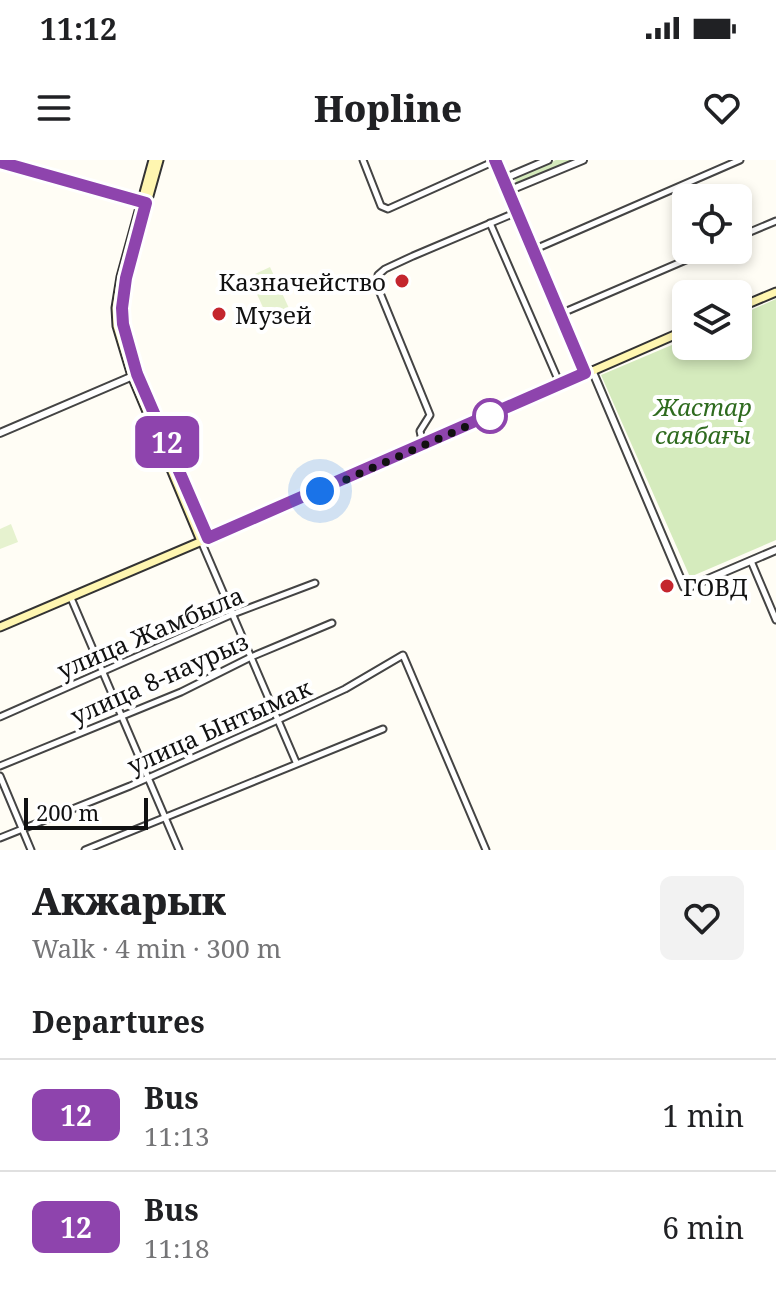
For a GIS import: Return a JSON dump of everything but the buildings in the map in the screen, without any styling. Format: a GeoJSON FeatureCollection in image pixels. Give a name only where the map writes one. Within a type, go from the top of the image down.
{"type":"FeatureCollection","features":[{"type":"Feature","properties":{"kind":"main road"},"geometry":{"type":"LineString","coordinates":[[144,202],[153,160]]}},
{"type":"Feature","properties":{"kind":"main road"},"geometry":{"type":"LineString","coordinates":[[159,160],[121,277],[116,308],[121,343],[204,539]]}},
{"type":"Feature","properties":{"kind":"main road"},"geometry":{"type":"LineString","coordinates":[[495,160],[588,372]]}},
{"type":"Feature","properties":{"kind":"main road"},"geometry":{"type":"LineString","coordinates":[[752,302],[776,292]]}},
{"type":"Feature","properties":{"kind":"main road"},"geometry":{"type":"LineString","coordinates":[[0,627],[672,336]]}},
{"type":"Feature","properties":{"kind":"street"},"geometry":{"type":"LineString","coordinates":[[363,160],[381,206],[388,209],[495,160]]}},
{"type":"Feature","properties":{"kind":"street"},"geometry":{"type":"LineString","coordinates":[[503,179],[548,160]]}},
{"type":"Feature","properties":{"kind":"street"},"geometry":{"type":"LineString","coordinates":[[508,191],[583,160]]}},
{"type":"Feature","properties":{"kind":"street"},"geometry":{"type":"LineString","coordinates":[[533,250],[740,160]]}},
{"type":"Feature","properties":{"kind":"street"},"geometry":{"type":"LineString","coordinates":[[0,162],[144,202]]}},
{"type":"Feature","properties":{"kind":"street"},"geometry":{"type":"LineString","coordinates":[[423,445],[420,431],[430,415],[376,279],[385,269],[517,212]]}},
{"type":"Feature","properties":{"kind":"street"},"geometry":{"type":"LineString","coordinates":[[752,231],[776,221]]}},
{"type":"Feature","properties":{"kind":"street"},"geometry":{"type":"LineString","coordinates":[[490,223],[560,384]]}},
{"type":"Feature","properties":{"kind":"street"},"geometry":{"type":"LineString","coordinates":[[560,314],[676,264]]}},
{"type":"Feature","properties":{"kind":"street"},"geometry":{"type":"LineString","coordinates":[[588,372],[643,487],[681,584],[687,588],[776,550]]}},
{"type":"Feature","properties":{"kind":"street"},"geometry":{"type":"LineString","coordinates":[[0,433],[134,375]]}},
{"type":"Feature","properties":{"kind":"street"},"geometry":{"type":"LineString","coordinates":[[204,539],[296,762]]}},
{"type":"Feature","properties":{"kind":"street"},"geometry":{"type":"LineString","coordinates":[[751,561],[776,620]]}},
{"type":"Feature","properties":{"kind":"street","name":"улица Жамбыла"},"geometry":{"type":"LineString","coordinates":[[0,717],[233,614],[315,583]]}},
{"type":"Feature","properties":{"kind":"street"},"geometry":{"type":"LineString","coordinates":[[71,598],[179,850]]}},
{"type":"Feature","properties":{"kind":"street","name":"улица 8-наурыз"},"geometry":{"type":"LineString","coordinates":[[0,766],[181,692],[251,657],[332,623]]}},
{"type":"Feature","properties":{"kind":"street","name":"улица Ынтымак"},"geometry":{"type":"LineString","coordinates":[[0,838],[148,778],[278,720],[345,689],[403,655],[486,850]]}},
{"type":"Feature","properties":{"kind":"street"},"geometry":{"type":"LineString","coordinates":[[85,850],[383,729]]}},
{"type":"Feature","properties":{"kind":"street"},"geometry":{"type":"LineString","coordinates":[[0,776],[31,850]]}},
{"type":"Feature","properties":{"kind":"green space"},"geometry":{"type":"Polygon","coordinates":[[[556,160],[573,160],[517,184],[514,178],[556,160]]]}},
{"type":"Feature","properties":{"kind":"green space"},"geometry":{"type":"Polygon","coordinates":[[[270,267],[293,317],[272,327],[249,277],[270,267]]]}},
{"type":"Feature","properties":{"kind":"green space","name":"Жастар саябағы"},"geometry":{"type":"Polygon","coordinates":[[[776,299],[776,540],[690,577],[601,375],[672,345],[672,360],[752,360],[752,310],[776,299]]]}},
{"type":"Feature","properties":{"kind":"green space"},"geometry":{"type":"Polygon","coordinates":[[[11,524],[18,542],[0,549],[0,529],[11,524]]]}},
{"type":"Feature","properties":{"kind":"bus line","name":"12"},"geometry":{"type":"LineString","coordinates":[[0,162],[146,203],[126,278],[122,308],[126,342],[208,538],[585,373],[495,160]]}},
{"type":"Feature","properties":{"kind":"place","name":"Казначейство"},"geometry":{"type":"Point","coordinates":[402,281]}},
{"type":"Feature","properties":{"kind":"place","name":"Музей"},"geometry":{"type":"Point","coordinates":[219,314]}},
{"type":"Feature","properties":{"kind":"place","name":"ГОВД"},"geometry":{"type":"Point","coordinates":[667,586]}},
{"type":"Feature","properties":{"kind":"route"},"geometry":{"type":"LineString","coordinates":[[320,491],[490,416]]}}]}
